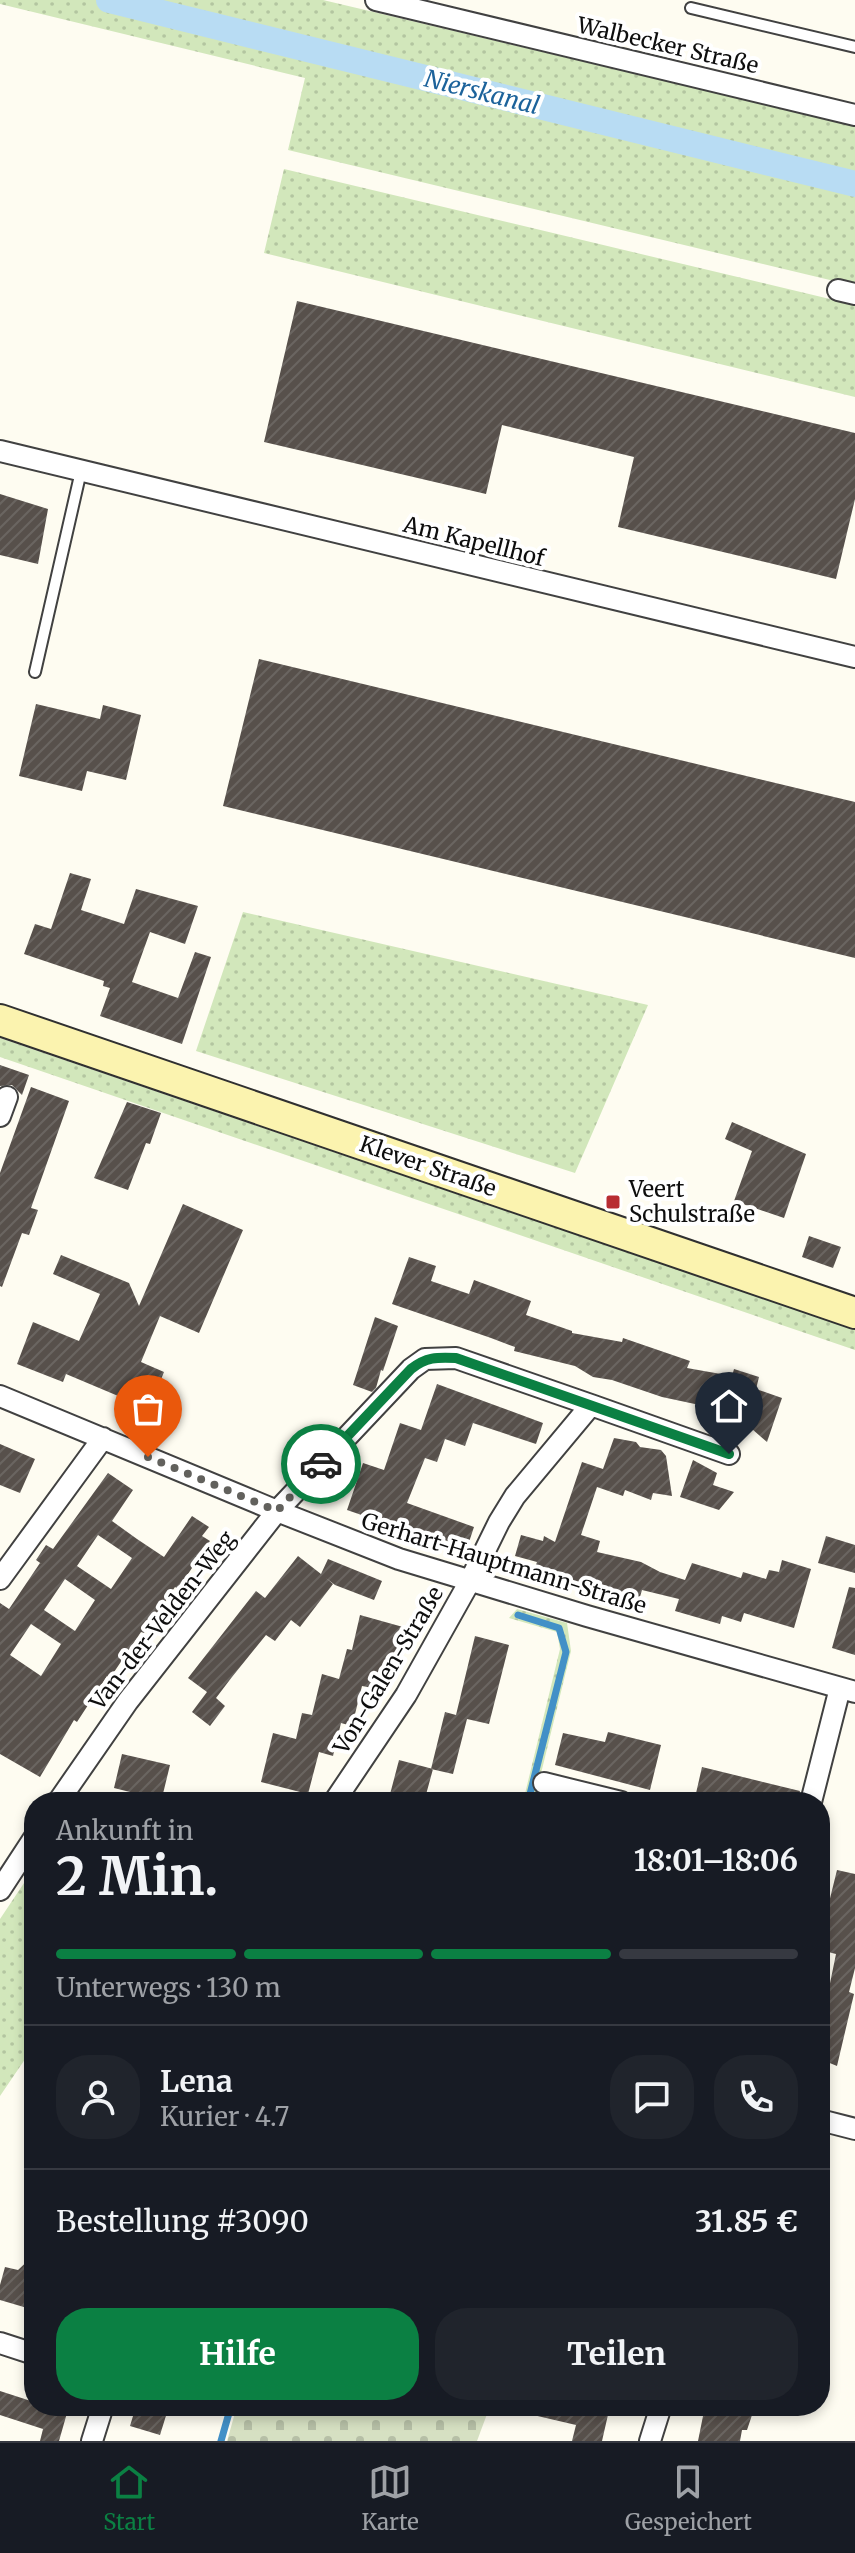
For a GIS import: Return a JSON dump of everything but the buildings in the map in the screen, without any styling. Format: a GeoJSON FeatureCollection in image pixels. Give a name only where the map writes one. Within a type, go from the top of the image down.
{"type":"FeatureCollection","features":[{"type":"Feature","properties":{"kind":"main road","name":"Klever Straße"},"geometry":{"type":"LineString","coordinates":[[0,1020],[855,1313]]}},
{"type":"Feature","properties":{"kind":"street","name":"Walbecker Straße"},"geometry":{"type":"LineString","coordinates":[[376,0],[855,115]]}},
{"type":"Feature","properties":{"kind":"street","name":"Am Kapellhof"},"geometry":{"type":"LineString","coordinates":[[0,451],[855,657]]}},
{"type":"Feature","properties":{"kind":"street","name":"Van-der-Velden-Weg"},"geometry":{"type":"LineString","coordinates":[[65,1792],[128,1701],[277,1511],[411,1369],[425,1359],[456,1358],[591,1405]]}},
{"type":"Feature","properties":{"kind":"street","name":"Gerhart-Hauptmann-Straße"},"geometry":{"type":"LineString","coordinates":[[0,1396],[399,1559],[848,1690]]}},
{"type":"Feature","properties":{"kind":"street"},"geometry":{"type":"LineString","coordinates":[[591,1405],[729,1454]]}},
{"type":"Feature","properties":{"kind":"street","name":"Von-Galen-Straße"},"geometry":{"type":"LineString","coordinates":[[341,1792],[406,1695],[515,1496],[591,1405]]}},
{"type":"Feature","properties":{"kind":"street"},"geometry":{"type":"LineString","coordinates":[[0,1579],[103,1438]]}},
{"type":"Feature","properties":{"kind":"street"},"geometry":{"type":"LineString","coordinates":[[814,1792],[848,1690]]}},
{"type":"Feature","properties":{"kind":"street"},"geometry":{"type":"LineString","coordinates":[[544,1783],[580,1792]]}},
{"type":"Feature","properties":{"kind":"street"},"geometry":{"type":"LineString","coordinates":[[0,1890],[24,1853]]}},
{"type":"Feature","properties":{"kind":"street"},"geometry":{"type":"LineString","coordinates":[[830,2123],[855,2129]]}},
{"type":"Feature","properties":{"kind":"street"},"geometry":{"type":"LineString","coordinates":[[0,2343],[24,2351]]}},
{"type":"Feature","properties":{"kind":"street"},"geometry":{"type":"LineString","coordinates":[[92,2441],[100,2416]]}},
{"type":"Feature","properties":{"kind":"street"},"geometry":{"type":"LineString","coordinates":[[650,2441],[658,2416]]}},
{"type":"Feature","properties":{"kind":"lane"},"geometry":{"type":"LineString","coordinates":[[691,8],[855,47]]}},
{"type":"Feature","properties":{"kind":"lane"},"geometry":{"type":"LineString","coordinates":[[35,672],[81,471]]}},
{"type":"Feature","properties":{"kind":"green space"},"geometry":{"type":"Polygon","coordinates":[[[0,0],[323,0],[855,126],[855,286],[288,150],[305,78],[0,4],[0,0]]]}},
{"type":"Feature","properties":{"kind":"green space"},"geometry":{"type":"Polygon","coordinates":[[[284,169],[855,305],[855,397],[264,253],[284,169]]]}},
{"type":"Feature","properties":{"kind":"green space"},"geometry":{"type":"Polygon","coordinates":[[[243,912],[648,1005],[575,1173],[196,1051],[243,912]]]}},
{"type":"Feature","properties":{"kind":"green space"},"geometry":{"type":"Polygon","coordinates":[[[0,1038],[855,1330],[855,1350],[0,1057],[0,1038]]]}},
{"type":"Feature","properties":{"kind":"green space"},"geometry":{"type":"Polygon","coordinates":[[[517,1609],[567,1623],[571,1651],[536,1792],[525,1792],[560,1649],[557,1632],[509,1618],[517,1609]]]}},
{"type":"Feature","properties":{"kind":"green space"},"geometry":{"type":"Polygon","coordinates":[[[24,1883],[24,2061],[0,2096],[0,1919],[24,1883]]]}},
{"type":"Feature","properties":{"kind":"green space"},"geometry":{"type":"Polygon","coordinates":[[[234,2416],[486,2416],[477,2441],[227,2441],[234,2416]]]}},
{"type":"Feature","properties":{"kind":"waterway","name":"Nierskanal"},"geometry":{"type":"LineString","coordinates":[[109,0],[855,184]]}},
{"type":"Feature","properties":{"kind":"waterway"},"geometry":{"type":"LineString","coordinates":[[518,1615],[559,1628],[566,1652],[531,1792]]}},
{"type":"Feature","properties":{"kind":"waterway"},"geometry":{"type":"LineString","coordinates":[[221,2441],[228,2416]]}},
{"type":"Feature","properties":{"kind":"way so far"},"geometry":{"type":"LineString","coordinates":[[148,1457],[277,1511],[321,1464]]}},
{"type":"Feature","properties":{"kind":"place","name":"Veert Schulstraße"},"geometry":{"type":"Point","coordinates":[613,1202]}},
{"type":"Feature","properties":{"kind":"route"},"geometry":{"type":"LineString","coordinates":[[321,1464],[411,1369],[425,1359],[439,1357],[456,1358],[729,1454]]}}]}
